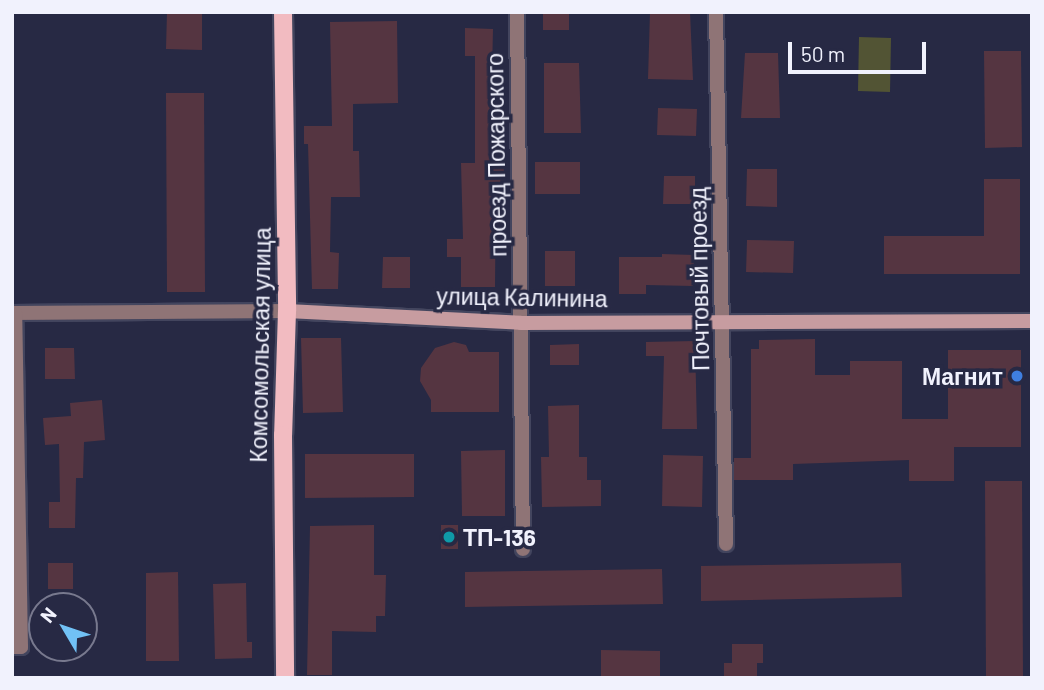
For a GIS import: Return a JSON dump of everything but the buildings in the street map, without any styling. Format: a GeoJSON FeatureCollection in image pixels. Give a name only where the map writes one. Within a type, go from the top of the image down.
{"type":"FeatureCollection","features":[{"type":"Feature","properties":{"kind":"main road","name":"Комсомольская улица"},"geometry":{"type":"LineString","coordinates":[[282,12],[287,311],[283,435],[285,678]]}},
{"type":"Feature","properties":{"kind":"street","name":"проезд Пожарского"},"geometry":{"type":"LineString","coordinates":[[517,12],[523,549]]}},
{"type":"Feature","properties":{"kind":"street","name":"Почтовый проезд"},"geometry":{"type":"LineString","coordinates":[[716,12],[726,544]]}},
{"type":"Feature","properties":{"kind":"street","name":"улица Калинина"},"geometry":{"type":"LineString","coordinates":[[14,313],[287,311],[521,323],[1032,321]]}},
{"type":"Feature","properties":{"kind":"street"},"geometry":{"type":"LineString","coordinates":[[14,313],[17,647]]}},
{"type":"Feature","properties":{"kind":"green space"},"geometry":{"type":"Polygon","coordinates":[[[859,37],[891,38],[890,92],[858,91],[859,37]]]}},
{"type":"Feature","properties":{"kind":"place","name":"Магнит"},"geometry":{"type":"Point","coordinates":[1017,376]}},
{"type":"Feature","properties":{"kind":"place","name":"ТП-136"},"geometry":{"type":"Point","coordinates":[449,537]}}]}
